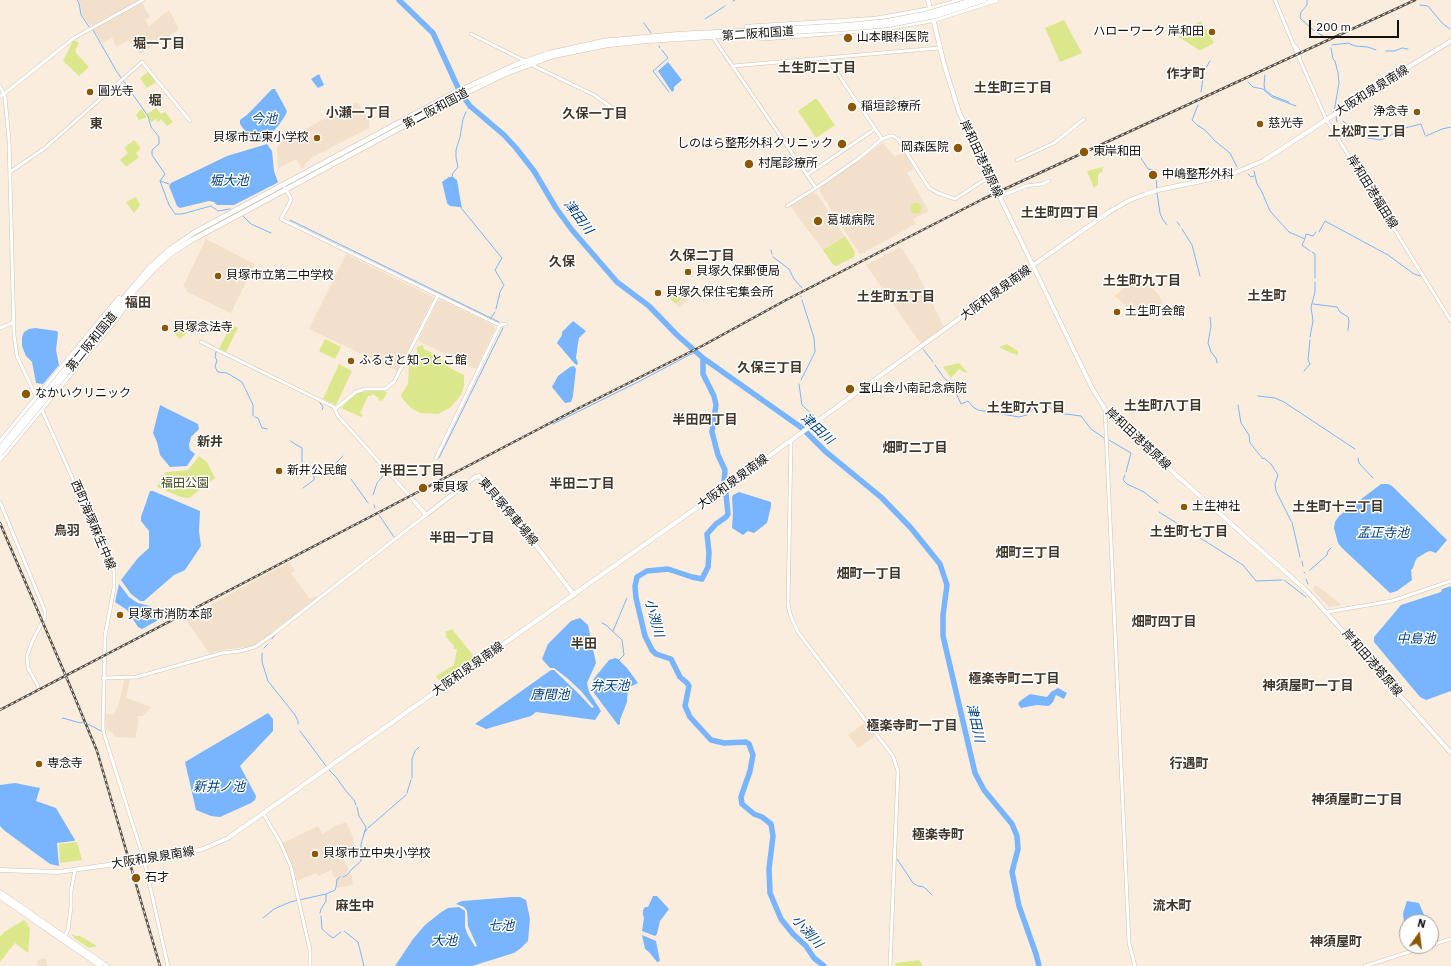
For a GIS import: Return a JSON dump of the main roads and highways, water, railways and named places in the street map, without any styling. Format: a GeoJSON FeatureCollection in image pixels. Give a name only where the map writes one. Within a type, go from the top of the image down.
{"type":"FeatureCollection","features":[{"type":"Feature","properties":{"kind":"highway"},"geometry":{"type":"LineString","coordinates":[[734,31],[745,28],[876,19],[931,9],[961,0]]}},
{"type":"Feature","properties":{"kind":"highway","name":"第二阪和国道"},"geometry":{"type":"LineString","coordinates":[[472,87],[530,64],[567,53],[607,45],[645,40],[742,35],[888,21],[933,12],[973,0]]}},
{"type":"Feature","properties":{"kind":"highway","name":"第二阪和国道"},"geometry":{"type":"LineString","coordinates":[[0,454],[114,312],[127,293],[149,268],[181,242],[222,217],[284,186],[453,96],[524,61],[556,51],[593,43],[637,37],[734,31],[767,32],[841,29],[888,25],[935,16],[984,0]]}},
{"type":"Feature","properties":{"kind":"highway"},"geometry":{"type":"LineString","coordinates":[[742,35],[768,38],[880,29],[933,20],[996,0]]}},
{"type":"Feature","properties":{"kind":"highway","name":"第二阪和国道"},"geometry":{"type":"LineString","coordinates":[[0,448],[114,312],[159,264],[187,243],[284,186]]}},
{"type":"Feature","properties":{"kind":"highway"},"geometry":{"type":"LineString","coordinates":[[0,459],[119,315],[134,291]]}},
{"type":"Feature","properties":{"kind":"highway"},"geometry":{"type":"LineString","coordinates":[[0,442],[110,308],[120,297],[127,293]]}},
{"type":"Feature","properties":{"kind":"main road","name":"岸和田港塔原線"},"geometry":{"type":"LineString","coordinates":[[928,0],[939,48],[959,112],[1032,266],[1092,388],[1105,409],[1120,425],[1308,591],[1451,753]]}},
{"type":"Feature","properties":{"kind":"main road","name":"大阪和泉泉南線"},"geometry":{"type":"LineString","coordinates":[[0,870],[58,872],[183,855],[209,847],[232,835],[722,490],[1092,223],[1126,202],[1158,190],[1213,179],[1244,169],[1266,159],[1451,41]]}},
{"type":"Feature","properties":{"kind":"main road","name":"東貝塚停車場線"},"geometry":{"type":"LineString","coordinates":[[415,502],[426,515],[475,476],[479,476],[501,500],[574,594]]}},
{"type":"Feature","properties":{"kind":"main road"},"geometry":{"type":"LineString","coordinates":[[0,892],[106,966]]}},
{"type":"Feature","properties":{"kind":"main road"},"geometry":{"type":"LineString","coordinates":[[0,897],[100,966]]}},
{"type":"Feature","properties":{"kind":"water"},"geometry":{"type":"Polygon","coordinates":[[[668,62],[682,80],[674,87],[672,92],[658,71],[668,62]]]}},
{"type":"Feature","properties":{"kind":"water"},"geometry":{"type":"Polygon","coordinates":[[[319,74],[324,85],[318,88],[311,79],[319,74]]]}},
{"type":"Feature","properties":{"kind":"water","name":"今池"},"geometry":{"type":"Polygon","coordinates":[[[272,89],[275,89],[287,111],[286,114],[269,136],[253,142],[240,124],[240,120],[248,114],[272,89]]]}},
{"type":"Feature","properties":{"kind":"water","name":"堀大池"},"geometry":{"type":"Polygon","coordinates":[[[267,144],[272,151],[277,183],[234,205],[217,205],[214,202],[209,201],[180,208],[177,206],[169,186],[171,183],[227,156],[267,144]]]}},
{"type":"Feature","properties":{"kind":"water"},"geometry":{"type":"Polygon","coordinates":[[[449,177],[453,177],[457,180],[462,209],[460,207],[450,206],[447,203],[442,182],[449,177]]]}},
{"type":"Feature","properties":{"kind":"water"},"geometry":{"type":"Polygon","coordinates":[[[573,321],[586,331],[579,338],[576,358],[578,363],[577,365],[557,343],[562,335],[562,332],[573,321]]]}},
{"type":"Feature","properties":{"kind":"water"},"geometry":{"type":"Polygon","coordinates":[[[35,328],[57,331],[58,333],[56,350],[59,365],[43,384],[36,383],[32,362],[26,356],[22,346],[22,337],[24,332],[35,328]]]}},
{"type":"Feature","properties":{"kind":"water"},"geometry":{"type":"Polygon","coordinates":[[[574,366],[576,369],[573,396],[571,402],[565,403],[552,387],[558,376],[570,367],[574,366]]]}},
{"type":"Feature","properties":{"kind":"water"},"geometry":{"type":"Polygon","coordinates":[[[160,405],[198,424],[199,429],[191,437],[189,445],[190,450],[195,454],[187,466],[170,467],[160,455],[153,433],[160,405]]]}},
{"type":"Feature","properties":{"kind":"water","name":"孟正寺池"},"geometry":{"type":"Polygon","coordinates":[[[1381,484],[1388,484],[1392,486],[1447,540],[1436,553],[1430,551],[1417,558],[1411,570],[1412,580],[1397,591],[1390,593],[1342,548],[1338,543],[1334,528],[1335,522],[1339,516],[1381,484]]]}},
{"type":"Feature","properties":{"kind":"water"},"geometry":{"type":"Polygon","coordinates":[[[150,491],[200,511],[199,531],[201,546],[185,570],[174,575],[144,601],[140,601],[131,594],[121,580],[138,558],[149,548],[149,531],[141,521],[141,517],[150,491]]]}},
{"type":"Feature","properties":{"kind":"water"},"geometry":{"type":"Polygon","coordinates":[[[739,492],[771,502],[767,523],[754,533],[748,531],[743,535],[732,528],[732,498],[733,495],[739,492]]]}},
{"type":"Feature","properties":{"kind":"water"},"geometry":{"type":"Polygon","coordinates":[[[119,584],[129,597],[138,603],[150,606],[161,613],[162,618],[142,629],[138,627],[127,610],[115,602],[119,584]]]}},
{"type":"Feature","properties":{"kind":"water","name":"中島池"},"geometry":{"type":"Polygon","coordinates":[[[1451,586],[1451,691],[1426,700],[1420,697],[1374,642],[1374,637],[1401,605],[1441,592],[1442,589],[1451,586]]]}},
{"type":"Feature","properties":{"kind":"water","name":"唐間池"},"geometry":{"type":"Polygon","coordinates":[[[580,618],[588,625],[596,663],[587,683],[589,692],[601,711],[595,720],[536,712],[531,716],[486,729],[475,724],[551,670],[554,670],[592,708],[594,707],[581,691],[567,678],[554,668],[550,668],[542,659],[548,644],[571,621],[580,618]]]}},
{"type":"Feature","properties":{"kind":"water","name":"弁天池"},"geometry":{"type":"Polygon","coordinates":[[[615,658],[627,668],[638,683],[628,688],[627,702],[620,720],[620,724],[618,725],[594,693],[592,687],[593,680],[596,676],[609,660],[615,658]]]}},
{"type":"Feature","properties":{"kind":"water"},"geometry":{"type":"Polygon","coordinates":[[[1058,688],[1067,693],[1064,699],[1056,695],[1053,702],[1049,706],[1037,705],[1021,708],[1018,704],[1030,694],[1047,697],[1051,692],[1058,688]]]}},
{"type":"Feature","properties":{"kind":"water","name":"新井ノ池"},"geometry":{"type":"Polygon","coordinates":[[[268,713],[273,719],[273,731],[240,766],[256,796],[255,800],[220,817],[211,816],[196,810],[185,762],[268,713]]]}},
{"type":"Feature","properties":{"kind":"water"},"geometry":{"type":"Polygon","coordinates":[[[15,783],[40,788],[36,801],[56,808],[75,840],[57,843],[59,866],[50,864],[0,826],[0,785],[15,783]]]}},
{"type":"Feature","properties":{"kind":"water"},"geometry":{"type":"Polygon","coordinates":[[[653,896],[657,896],[669,909],[660,921],[657,934],[655,936],[642,931],[644,918],[643,910],[645,907],[648,907],[653,896]]]}},
{"type":"Feature","properties":{"kind":"water"},"geometry":{"type":"Polygon","coordinates":[[[520,897],[526,900],[530,919],[528,941],[514,953],[472,966],[395,966],[413,939],[425,925],[448,908],[459,907],[465,911],[465,927],[467,933],[475,947],[477,946],[468,926],[467,911],[464,907],[456,904],[463,901],[520,897]]]}},
{"type":"Feature","properties":{"kind":"water"},"geometry":{"type":"Polygon","coordinates":[[[1407,901],[1419,903],[1424,914],[1403,914],[1407,901]]]}},
{"type":"Feature","properties":{"kind":"water"},"geometry":{"type":"Polygon","coordinates":[[[642,935],[656,941],[660,961],[657,962],[645,949],[642,935]]]}},
{"type":"Feature","properties":{"kind":"waterway"},"geometry":{"type":"LineString","coordinates":[[77,0],[81,15],[90,28]]}},
{"type":"Feature","properties":{"kind":"waterway","name":"津田川"},"geometry":{"type":"LineString","coordinates":[[399,0],[433,33],[460,92],[470,106],[504,135],[516,148],[534,171],[556,208],[572,230],[617,282],[649,306],[677,335],[703,358],[802,428],[825,451],[881,497],[911,528],[940,564],[947,585],[943,615],[943,636],[975,773],[984,790],[1012,824],[1017,836],[1018,849],[1012,872],[1019,906],[1039,966]]}},
{"type":"Feature","properties":{"kind":"waterway"},"geometry":{"type":"LineString","coordinates":[[1307,0],[1307,5],[1301,12],[1300,18],[1312,29],[1323,36]]}},
{"type":"Feature","properties":{"kind":"waterway"},"geometry":{"type":"LineString","coordinates":[[1420,5],[1428,6],[1442,23],[1450,29]]}},
{"type":"Feature","properties":{"kind":"waterway"},"geometry":{"type":"LineString","coordinates":[[705,19],[725,6]]}},
{"type":"Feature","properties":{"kind":"waterway"},"geometry":{"type":"LineString","coordinates":[[644,23],[651,33]]}},
{"type":"Feature","properties":{"kind":"waterway"},"geometry":{"type":"LineString","coordinates":[[93,30],[117,72],[148,116],[151,127],[159,137],[159,144],[152,150],[152,155],[165,174],[160,181],[169,184]]}},
{"type":"Feature","properties":{"kind":"waterway"},"geometry":{"type":"LineString","coordinates":[[1332,45],[1348,43],[1355,46],[1368,47],[1376,50]]}},
{"type":"Feature","properties":{"kind":"waterway"},"geometry":{"type":"LineString","coordinates":[[1331,48],[1338,73],[1339,83],[1334,112]]}},
{"type":"Feature","properties":{"kind":"waterway"},"geometry":{"type":"LineString","coordinates":[[1386,51],[1394,51],[1402,48],[1408,49]]}},
{"type":"Feature","properties":{"kind":"waterway"},"geometry":{"type":"LineString","coordinates":[[662,50],[668,58],[653,71],[669,92]]}},
{"type":"Feature","properties":{"kind":"waterway"},"geometry":{"type":"LineString","coordinates":[[1201,92],[1204,71],[1210,61]]}},
{"type":"Feature","properties":{"kind":"waterway"},"geometry":{"type":"LineString","coordinates":[[1265,75],[1265,90],[1273,96],[1289,102]]}},
{"type":"Feature","properties":{"kind":"waterway"},"geometry":{"type":"LineString","coordinates":[[1248,82],[1253,87],[1263,89],[1272,97],[1296,106]]}},
{"type":"Feature","properties":{"kind":"waterway"},"geometry":{"type":"LineString","coordinates":[[1198,105],[1192,120],[1230,153],[1237,167]]}},
{"type":"Feature","properties":{"kind":"waterway"},"geometry":{"type":"LineString","coordinates":[[452,177],[453,173],[458,167],[456,150],[466,112]]}},
{"type":"Feature","properties":{"kind":"waterway"},"geometry":{"type":"LineString","coordinates":[[1336,116],[1337,122]]}},
{"type":"Feature","properties":{"kind":"waterway"},"geometry":{"type":"LineString","coordinates":[[1343,121],[1356,132],[1368,138],[1380,140],[1386,138]]}},
{"type":"Feature","properties":{"kind":"waterway"},"geometry":{"type":"LineString","coordinates":[[1401,129],[1421,124],[1425,135]]}},
{"type":"Feature","properties":{"kind":"waterway"},"geometry":{"type":"LineString","coordinates":[[1426,136],[1451,127]]}},
{"type":"Feature","properties":{"kind":"waterway"},"geometry":{"type":"LineString","coordinates":[[1388,137],[1399,130]]}},
{"type":"Feature","properties":{"kind":"waterway"},"geometry":{"type":"LineString","coordinates":[[1141,158],[1148,169],[1155,170],[1157,188]]}},
{"type":"Feature","properties":{"kind":"waterway"},"geometry":{"type":"LineString","coordinates":[[1254,171],[1257,184],[1270,211],[1289,232],[1305,239],[1302,245],[1310,251]]}},
{"type":"Feature","properties":{"kind":"waterway"},"geometry":{"type":"LineString","coordinates":[[1248,174],[1251,177],[1254,176]]}},
{"type":"Feature","properties":{"kind":"waterway"},"geometry":{"type":"LineString","coordinates":[[160,181],[169,205],[175,214],[182,214],[211,206],[218,211],[230,209]]}},
{"type":"Feature","properties":{"kind":"waterway"},"geometry":{"type":"LineString","coordinates":[[1157,193],[1160,213],[1167,225]]}},
{"type":"Feature","properties":{"kind":"waterway"},"geometry":{"type":"LineString","coordinates":[[462,209],[502,258],[495,270],[504,285],[500,292],[496,309]]}},
{"type":"Feature","properties":{"kind":"waterway"},"geometry":{"type":"LineString","coordinates":[[242,215],[251,224],[271,233]]}},
{"type":"Feature","properties":{"kind":"waterway"},"geometry":{"type":"LineString","coordinates":[[290,220],[499,322]]}},
{"type":"Feature","properties":{"kind":"waterway"},"geometry":{"type":"LineString","coordinates":[[1319,232],[1325,221],[1388,255],[1414,274],[1420,276]]}},
{"type":"Feature","properties":{"kind":"waterway"},"geometry":{"type":"LineString","coordinates":[[1177,222],[1180,226]]}},
{"type":"Feature","properties":{"kind":"waterway"},"geometry":{"type":"LineString","coordinates":[[1182,229],[1192,245],[1200,276]]}},
{"type":"Feature","properties":{"kind":"waterway"},"geometry":{"type":"LineString","coordinates":[[1305,238],[1306,234],[1313,236],[1316,232]]}},
{"type":"Feature","properties":{"kind":"waterway"},"geometry":{"type":"LineString","coordinates":[[771,250],[772,254]]}},
{"type":"Feature","properties":{"kind":"waterway"},"geometry":{"type":"LineString","coordinates":[[1312,252],[1315,254],[1315,278]]}},
{"type":"Feature","properties":{"kind":"waterway"},"geometry":{"type":"LineString","coordinates":[[773,257],[789,269],[794,279],[802,288]]}},
{"type":"Feature","properties":{"kind":"waterway"},"geometry":{"type":"LineString","coordinates":[[1310,337],[1313,321],[1311,307],[1315,292],[1315,282]]}},
{"type":"Feature","properties":{"kind":"waterway"},"geometry":{"type":"LineString","coordinates":[[801,380],[815,352],[814,338],[802,300]]}},
{"type":"Feature","properties":{"kind":"waterway"},"geometry":{"type":"LineString","coordinates":[[1313,304],[1337,307],[1340,312],[1348,317],[1348,330]]}},
{"type":"Feature","properties":{"kind":"waterway"},"geometry":{"type":"LineString","coordinates":[[491,318],[495,312]]}},
{"type":"Feature","properties":{"kind":"waterway"},"geometry":{"type":"LineString","coordinates":[[1210,317],[1211,326],[1208,343],[1217,363]]}},
{"type":"Feature","properties":{"kind":"waterway"},"geometry":{"type":"LineString","coordinates":[[439,458],[503,328]]}},
{"type":"Feature","properties":{"kind":"waterway"},"geometry":{"type":"LineString","coordinates":[[1304,371],[1310,364],[1308,360],[1310,340]]}},
{"type":"Feature","properties":{"kind":"waterway"},"geometry":{"type":"LineString","coordinates":[[923,349],[933,362]]}},
{"type":"Feature","properties":{"kind":"waterway"},"geometry":{"type":"LineString","coordinates":[[216,352],[215,357],[217,360],[215,367],[218,372],[227,373],[242,382],[253,405],[253,416]]}},
{"type":"Feature","properties":{"kind":"waterway"},"geometry":{"type":"LineString","coordinates":[[553,424],[695,352]]}},
{"type":"Feature","properties":{"kind":"waterway","name":"小渕川"},"geometry":{"type":"LineString","coordinates":[[703,358],[703,374],[714,396],[716,405],[712,432],[718,455],[725,470],[724,483],[728,514],[707,534],[709,553],[708,567],[702,579],[668,569],[647,571],[637,577],[635,586],[636,598],[645,636],[652,650],[656,654],[671,659],[680,677],[689,686],[685,706],[690,717],[711,740],[724,743],[746,742],[749,744],[753,755],[750,771],[741,797],[742,804],[754,814],[762,817],[771,824],[773,836],[769,869],[770,893],[781,919],[793,934],[806,946],[814,958],[824,966]]}},
{"type":"Feature","properties":{"kind":"waterway"},"geometry":{"type":"LineString","coordinates":[[935,365],[944,378],[953,386],[961,404],[968,401],[978,410],[1019,417],[1027,415],[1042,401],[1055,412]]}},
{"type":"Feature","properties":{"kind":"waterway"},"geometry":{"type":"LineString","coordinates":[[799,384],[802,405],[816,418]]}},
{"type":"Feature","properties":{"kind":"waterway"},"geometry":{"type":"LineString","coordinates":[[1258,396],[1275,398],[1284,402],[1355,449]]}},
{"type":"Feature","properties":{"kind":"waterway"},"geometry":{"type":"LineString","coordinates":[[320,403],[323,407],[322,410]]}},
{"type":"Feature","properties":{"kind":"waterway"},"geometry":{"type":"LineString","coordinates":[[1238,405],[1241,423],[1249,435],[1250,443],[1263,459],[1264,458],[1271,464],[1278,475],[1275,484],[1276,491],[1291,521]]}},
{"type":"Feature","properties":{"kind":"waterway"},"geometry":{"type":"LineString","coordinates":[[1058,413],[1081,416],[1091,429],[1104,438]]}},
{"type":"Feature","properties":{"kind":"waterway"},"geometry":{"type":"LineString","coordinates":[[255,417],[258,418],[262,428],[267,429]]}},
{"type":"Feature","properties":{"kind":"waterway"},"geometry":{"type":"LineString","coordinates":[[1109,440],[1131,453],[1126,472]]}},
{"type":"Feature","properties":{"kind":"waterway"},"geometry":{"type":"LineString","coordinates":[[291,441],[302,448],[302,462],[314,477],[314,480],[303,488]]}},
{"type":"Feature","properties":{"kind":"waterway"},"geometry":{"type":"LineString","coordinates":[[336,463],[343,456]]}},
{"type":"Feature","properties":{"kind":"waterway"},"geometry":{"type":"LineString","coordinates":[[1358,458],[1359,463],[1373,478]]}},
{"type":"Feature","properties":{"kind":"waterway"},"geometry":{"type":"LineString","coordinates":[[373,495],[377,483],[386,472]]}},
{"type":"Feature","properties":{"kind":"waterway"},"geometry":{"type":"LineString","coordinates":[[1125,475],[1123,480],[1127,484],[1144,492],[1158,503]]}},
{"type":"Feature","properties":{"kind":"waterway"},"geometry":{"type":"LineString","coordinates":[[351,479],[368,503]]}},
{"type":"Feature","properties":{"kind":"waterway"},"geometry":{"type":"LineString","coordinates":[[1159,512],[1243,565],[1256,581],[1282,580]]}},
{"type":"Feature","properties":{"kind":"waterway"},"geometry":{"type":"LineString","coordinates":[[379,515],[394,537]]}},
{"type":"Feature","properties":{"kind":"waterway"},"geometry":{"type":"LineString","coordinates":[[1292,522],[1300,557]]}},
{"type":"Feature","properties":{"kind":"waterway"},"geometry":{"type":"LineString","coordinates":[[1310,570],[1327,555],[1331,548]]}},
{"type":"Feature","properties":{"kind":"waterway"},"geometry":{"type":"LineString","coordinates":[[1302,561],[1303,566]]}},
{"type":"Feature","properties":{"kind":"waterway"},"geometry":{"type":"LineString","coordinates":[[1306,579],[1308,584]]}},
{"type":"Feature","properties":{"kind":"waterway"},"geometry":{"type":"LineString","coordinates":[[1284,580],[1306,597]]}},
{"type":"Feature","properties":{"kind":"waterway"},"geometry":{"type":"LineString","coordinates":[[613,631],[627,598]]}},
{"type":"Feature","properties":{"kind":"waterway"},"geometry":{"type":"LineString","coordinates":[[602,623],[622,640],[624,655],[619,660]]}},
{"type":"Feature","properties":{"kind":"waterway"},"geometry":{"type":"LineString","coordinates":[[272,639],[275,635]]}},
{"type":"Feature","properties":{"kind":"waterway"},"geometry":{"type":"LineString","coordinates":[[264,648],[268,644]]}},
{"type":"Feature","properties":{"kind":"waterway"},"geometry":{"type":"LineString","coordinates":[[262,653],[262,662],[268,681],[295,715],[298,724]]}},
{"type":"Feature","properties":{"kind":"waterway"},"geometry":{"type":"LineString","coordinates":[[62,719],[80,723],[84,722],[101,731]]}},
{"type":"Feature","properties":{"kind":"waterway"},"geometry":{"type":"LineString","coordinates":[[300,731],[326,766]]}},
{"type":"Feature","properties":{"kind":"waterway"},"geometry":{"type":"LineString","coordinates":[[412,778],[412,759],[415,751],[419,747]]}},
{"type":"Feature","properties":{"kind":"waterway"},"geometry":{"type":"LineString","coordinates":[[329,770],[354,800],[356,805]]}},
{"type":"Feature","properties":{"kind":"waterway"},"geometry":{"type":"LineString","coordinates":[[407,793],[411,780]]}},
{"type":"Feature","properties":{"kind":"waterway"},"geometry":{"type":"LineString","coordinates":[[368,828],[406,795]]}},
{"type":"Feature","properties":{"kind":"waterway"},"geometry":{"type":"LineString","coordinates":[[343,877],[361,861],[361,844],[366,827],[359,816],[357,807]]}},
{"type":"Feature","properties":{"kind":"waterway"},"geometry":{"type":"LineString","coordinates":[[364,833],[367,829]]}},
{"type":"Feature","properties":{"kind":"waterway"},"geometry":{"type":"LineString","coordinates":[[897,859],[913,883],[924,887],[932,895]]}},
{"type":"Feature","properties":{"kind":"waterway"},"geometry":{"type":"LineString","coordinates":[[320,913],[326,901],[326,894],[335,890],[337,879],[340,877]]}},
{"type":"Feature","properties":{"kind":"waterway"},"geometry":{"type":"LineString","coordinates":[[263,918],[274,909],[290,902],[326,894]]}},
{"type":"Feature","properties":{"kind":"waterway"},"geometry":{"type":"LineString","coordinates":[[321,916],[322,929],[330,936],[333,938],[341,932]]}},
{"type":"Feature","properties":{"kind":"waterway"},"geometry":{"type":"LineString","coordinates":[[344,931],[358,942],[364,966]]}},
{"type":"Feature","properties":{"kind":"railway"},"geometry":{"type":"LineString","coordinates":[[0,710],[577,409],[702,346],[786,300],[983,199],[1415,0]]}},
{"type":"Feature","properties":{"kind":"railway"},"geometry":{"type":"LineString","coordinates":[[0,523],[97,751],[160,966]]}},
{"type":"Feature","properties":{"kind":"place","name":"ハローワーク 岸和田"},"geometry":{"type":"Point","coordinates":[1212,32]}},
{"type":"Feature","properties":{"kind":"place","name":"山本眼科医院"},"geometry":{"type":"Point","coordinates":[848,38]}},
{"type":"Feature","properties":{"kind":"place","name":"圓光寺"},"geometry":{"type":"Point","coordinates":[90,92]}},
{"type":"Feature","properties":{"kind":"place","name":"稲垣診療所"},"geometry":{"type":"Point","coordinates":[852,107]}},
{"type":"Feature","properties":{"kind":"place","name":"浄念寺"},"geometry":{"type":"Point","coordinates":[1417,112]}},
{"type":"Feature","properties":{"kind":"place","name":"慈光寺"},"geometry":{"type":"Point","coordinates":[1260,124]}},
{"type":"Feature","properties":{"kind":"place","name":"貝塚市立東小学校"},"geometry":{"type":"Point","coordinates":[317,138]}},
{"type":"Feature","properties":{"kind":"place","name":"しのはら整形外科クリニック"},"geometry":{"type":"Point","coordinates":[842,144]}},
{"type":"Feature","properties":{"kind":"place","name":"岡森医院"},"geometry":{"type":"Point","coordinates":[958,148]}},
{"type":"Feature","properties":{"kind":"place","name":"東岸和田"},"geometry":{"type":"Point","coordinates":[1084,152]}},
{"type":"Feature","properties":{"kind":"place","name":"村尾診療所"},"geometry":{"type":"Point","coordinates":[749,164]}},
{"type":"Feature","properties":{"kind":"place","name":"中嶋整形外科"},"geometry":{"type":"Point","coordinates":[1153,175]}},
{"type":"Feature","properties":{"kind":"place","name":"葛城病院"},"geometry":{"type":"Point","coordinates":[818,221]}},
{"type":"Feature","properties":{"kind":"place","name":"貝塚久保郵便局"},"geometry":{"type":"Point","coordinates":[688,272]}},
{"type":"Feature","properties":{"kind":"place","name":"貝塚市立第二中学校"},"geometry":{"type":"Point","coordinates":[218,276]}},
{"type":"Feature","properties":{"kind":"place","name":"貝塚久保住宅集会所"},"geometry":{"type":"Point","coordinates":[658,293]}},
{"type":"Feature","properties":{"kind":"place","name":"土生町会館"},"geometry":{"type":"Point","coordinates":[1117,312]}},
{"type":"Feature","properties":{"kind":"place","name":"貝塚念法寺"},"geometry":{"type":"Point","coordinates":[165,328]}},
{"type":"Feature","properties":{"kind":"place","name":"ふるさと知っとこ館"},"geometry":{"type":"Point","coordinates":[351,361]}},
{"type":"Feature","properties":{"kind":"place","name":"宝山会小南記念病院"},"geometry":{"type":"Point","coordinates":[850,389]}},
{"type":"Feature","properties":{"kind":"place","name":"なかいクリニック"},"geometry":{"type":"Point","coordinates":[26,394]}},
{"type":"Feature","properties":{"kind":"place","name":"新井公民館"},"geometry":{"type":"Point","coordinates":[279,471]}},
{"type":"Feature","properties":{"kind":"place","name":"東貝塚"},"geometry":{"type":"Point","coordinates":[423,488]}},
{"type":"Feature","properties":{"kind":"place","name":"土生神社"},"geometry":{"type":"Point","coordinates":[1184,507]}},
{"type":"Feature","properties":{"kind":"place","name":"貝塚市消防本部"},"geometry":{"type":"Point","coordinates":[120,615]}},
{"type":"Feature","properties":{"kind":"place","name":"専念寺"},"geometry":{"type":"Point","coordinates":[39,764]}},
{"type":"Feature","properties":{"kind":"place","name":"貝塚市立中央小学校"},"geometry":{"type":"Point","coordinates":[315,854]}},
{"type":"Feature","properties":{"kind":"place","name":"石才"},"geometry":{"type":"Point","coordinates":[136,878]}},
{"type":"Feature","properties":{"kind":"district","name":"堀一丁目"},"geometry":{"type":"Point","coordinates":[159,44]}},
{"type":"Feature","properties":{"kind":"district","name":"土生町二丁目"},"geometry":{"type":"Point","coordinates":[817,68]}},
{"type":"Feature","properties":{"kind":"district","name":"作才町"},"geometry":{"type":"Point","coordinates":[1186,74]}},
{"type":"Feature","properties":{"kind":"district","name":"土生町三丁目"},"geometry":{"type":"Point","coordinates":[1013,88]}},
{"type":"Feature","properties":{"kind":"district","name":"堀"},"geometry":{"type":"Point","coordinates":[155,101]}},
{"type":"Feature","properties":{"kind":"district","name":"小瀬一丁目"},"geometry":{"type":"Point","coordinates":[358,113]}},
{"type":"Feature","properties":{"kind":"district","name":"久保一丁目"},"geometry":{"type":"Point","coordinates":[595,114]}},
{"type":"Feature","properties":{"kind":"district","name":"東"},"geometry":{"type":"Point","coordinates":[96,124]}},
{"type":"Feature","properties":{"kind":"district","name":"上松町三丁目"},"geometry":{"type":"Point","coordinates":[1367,132]}},
{"type":"Feature","properties":{"kind":"district","name":"土生町四丁目"},"geometry":{"type":"Point","coordinates":[1060,213]}},
{"type":"Feature","properties":{"kind":"district","name":"久保二丁目"},"geometry":{"type":"Point","coordinates":[702,256]}},
{"type":"Feature","properties":{"kind":"district","name":"久保"},"geometry":{"type":"Point","coordinates":[562,262]}},
{"type":"Feature","properties":{"kind":"district","name":"土生町九丁目"},"geometry":{"type":"Point","coordinates":[1142,281]}},
{"type":"Feature","properties":{"kind":"district","name":"土生町"},"geometry":{"type":"Point","coordinates":[1267,296]}},
{"type":"Feature","properties":{"kind":"district","name":"土生町五丁目"},"geometry":{"type":"Point","coordinates":[896,297]}},
{"type":"Feature","properties":{"kind":"district","name":"福田"},"geometry":{"type":"Point","coordinates":[138,303]}},
{"type":"Feature","properties":{"kind":"district","name":"久保三丁目"},"geometry":{"type":"Point","coordinates":[770,368]}},
{"type":"Feature","properties":{"kind":"district","name":"土生町八丁目"},"geometry":{"type":"Point","coordinates":[1163,406]}},
{"type":"Feature","properties":{"kind":"district","name":"土生町六丁目"},"geometry":{"type":"Point","coordinates":[1026,408]}},
{"type":"Feature","properties":{"kind":"district","name":"半田四丁目"},"geometry":{"type":"Point","coordinates":[705,420]}},
{"type":"Feature","properties":{"kind":"district","name":"新井"},"geometry":{"type":"Point","coordinates":[210,442]}},
{"type":"Feature","properties":{"kind":"district","name":"畑町二丁目"},"geometry":{"type":"Point","coordinates":[915,448]}},
{"type":"Feature","properties":{"kind":"district","name":"半田三丁目"},"geometry":{"type":"Point","coordinates":[412,471]}},
{"type":"Feature","properties":{"kind":"district","name":"半田二丁目"},"geometry":{"type":"Point","coordinates":[582,484]}},
{"type":"Feature","properties":{"kind":"district","name":"土生町十三丁目"},"geometry":{"type":"Point","coordinates":[1338,507]}},
{"type":"Feature","properties":{"kind":"district","name":"鳥羽"},"geometry":{"type":"Point","coordinates":[67,531]}},
{"type":"Feature","properties":{"kind":"district","name":"土生町七丁目"},"geometry":{"type":"Point","coordinates":[1189,532]}},
{"type":"Feature","properties":{"kind":"district","name":"半田一丁目"},"geometry":{"type":"Point","coordinates":[462,538]}},
{"type":"Feature","properties":{"kind":"district","name":"畑町三丁目"},"geometry":{"type":"Point","coordinates":[1028,553]}},
{"type":"Feature","properties":{"kind":"district","name":"畑町一丁目"},"geometry":{"type":"Point","coordinates":[869,574]}},
{"type":"Feature","properties":{"kind":"district","name":"畑町四丁目"},"geometry":{"type":"Point","coordinates":[1164,622]}},
{"type":"Feature","properties":{"kind":"district","name":"半田"},"geometry":{"type":"Point","coordinates":[584,644]}},
{"type":"Feature","properties":{"kind":"district","name":"極楽寺町二丁目"},"geometry":{"type":"Point","coordinates":[1014,679]}},
{"type":"Feature","properties":{"kind":"district","name":"神須屋町一丁目"},"geometry":{"type":"Point","coordinates":[1308,686]}},
{"type":"Feature","properties":{"kind":"district","name":"極楽寺町一丁目"},"geometry":{"type":"Point","coordinates":[912,726]}},
{"type":"Feature","properties":{"kind":"district","name":"行遇町"},"geometry":{"type":"Point","coordinates":[1189,764]}},
{"type":"Feature","properties":{"kind":"district","name":"神須屋町二丁目"},"geometry":{"type":"Point","coordinates":[1357,800]}},
{"type":"Feature","properties":{"kind":"district","name":"極楽寺町"},"geometry":{"type":"Point","coordinates":[938,835]}},
{"type":"Feature","properties":{"kind":"district","name":"麻生中"},"geometry":{"type":"Point","coordinates":[355,906]}},
{"type":"Feature","properties":{"kind":"district","name":"流木町"},"geometry":{"type":"Point","coordinates":[1172,906]}},
{"type":"Feature","properties":{"kind":"district","name":"神須屋町"},"geometry":{"type":"Point","coordinates":[1336,942]}},
{"type":"Feature","properties":{"kind":"park label","name":"福田公園"},"geometry":{"type":"Point","coordinates":[185,484]}},
{"type":"Feature","properties":{"kind":"water label","name":"七池"},"geometry":{"type":"Point","coordinates":[501,926]}},
{"type":"Feature","properties":{"kind":"water label","name":"大池"},"geometry":{"type":"Point","coordinates":[444,941]}}]}
